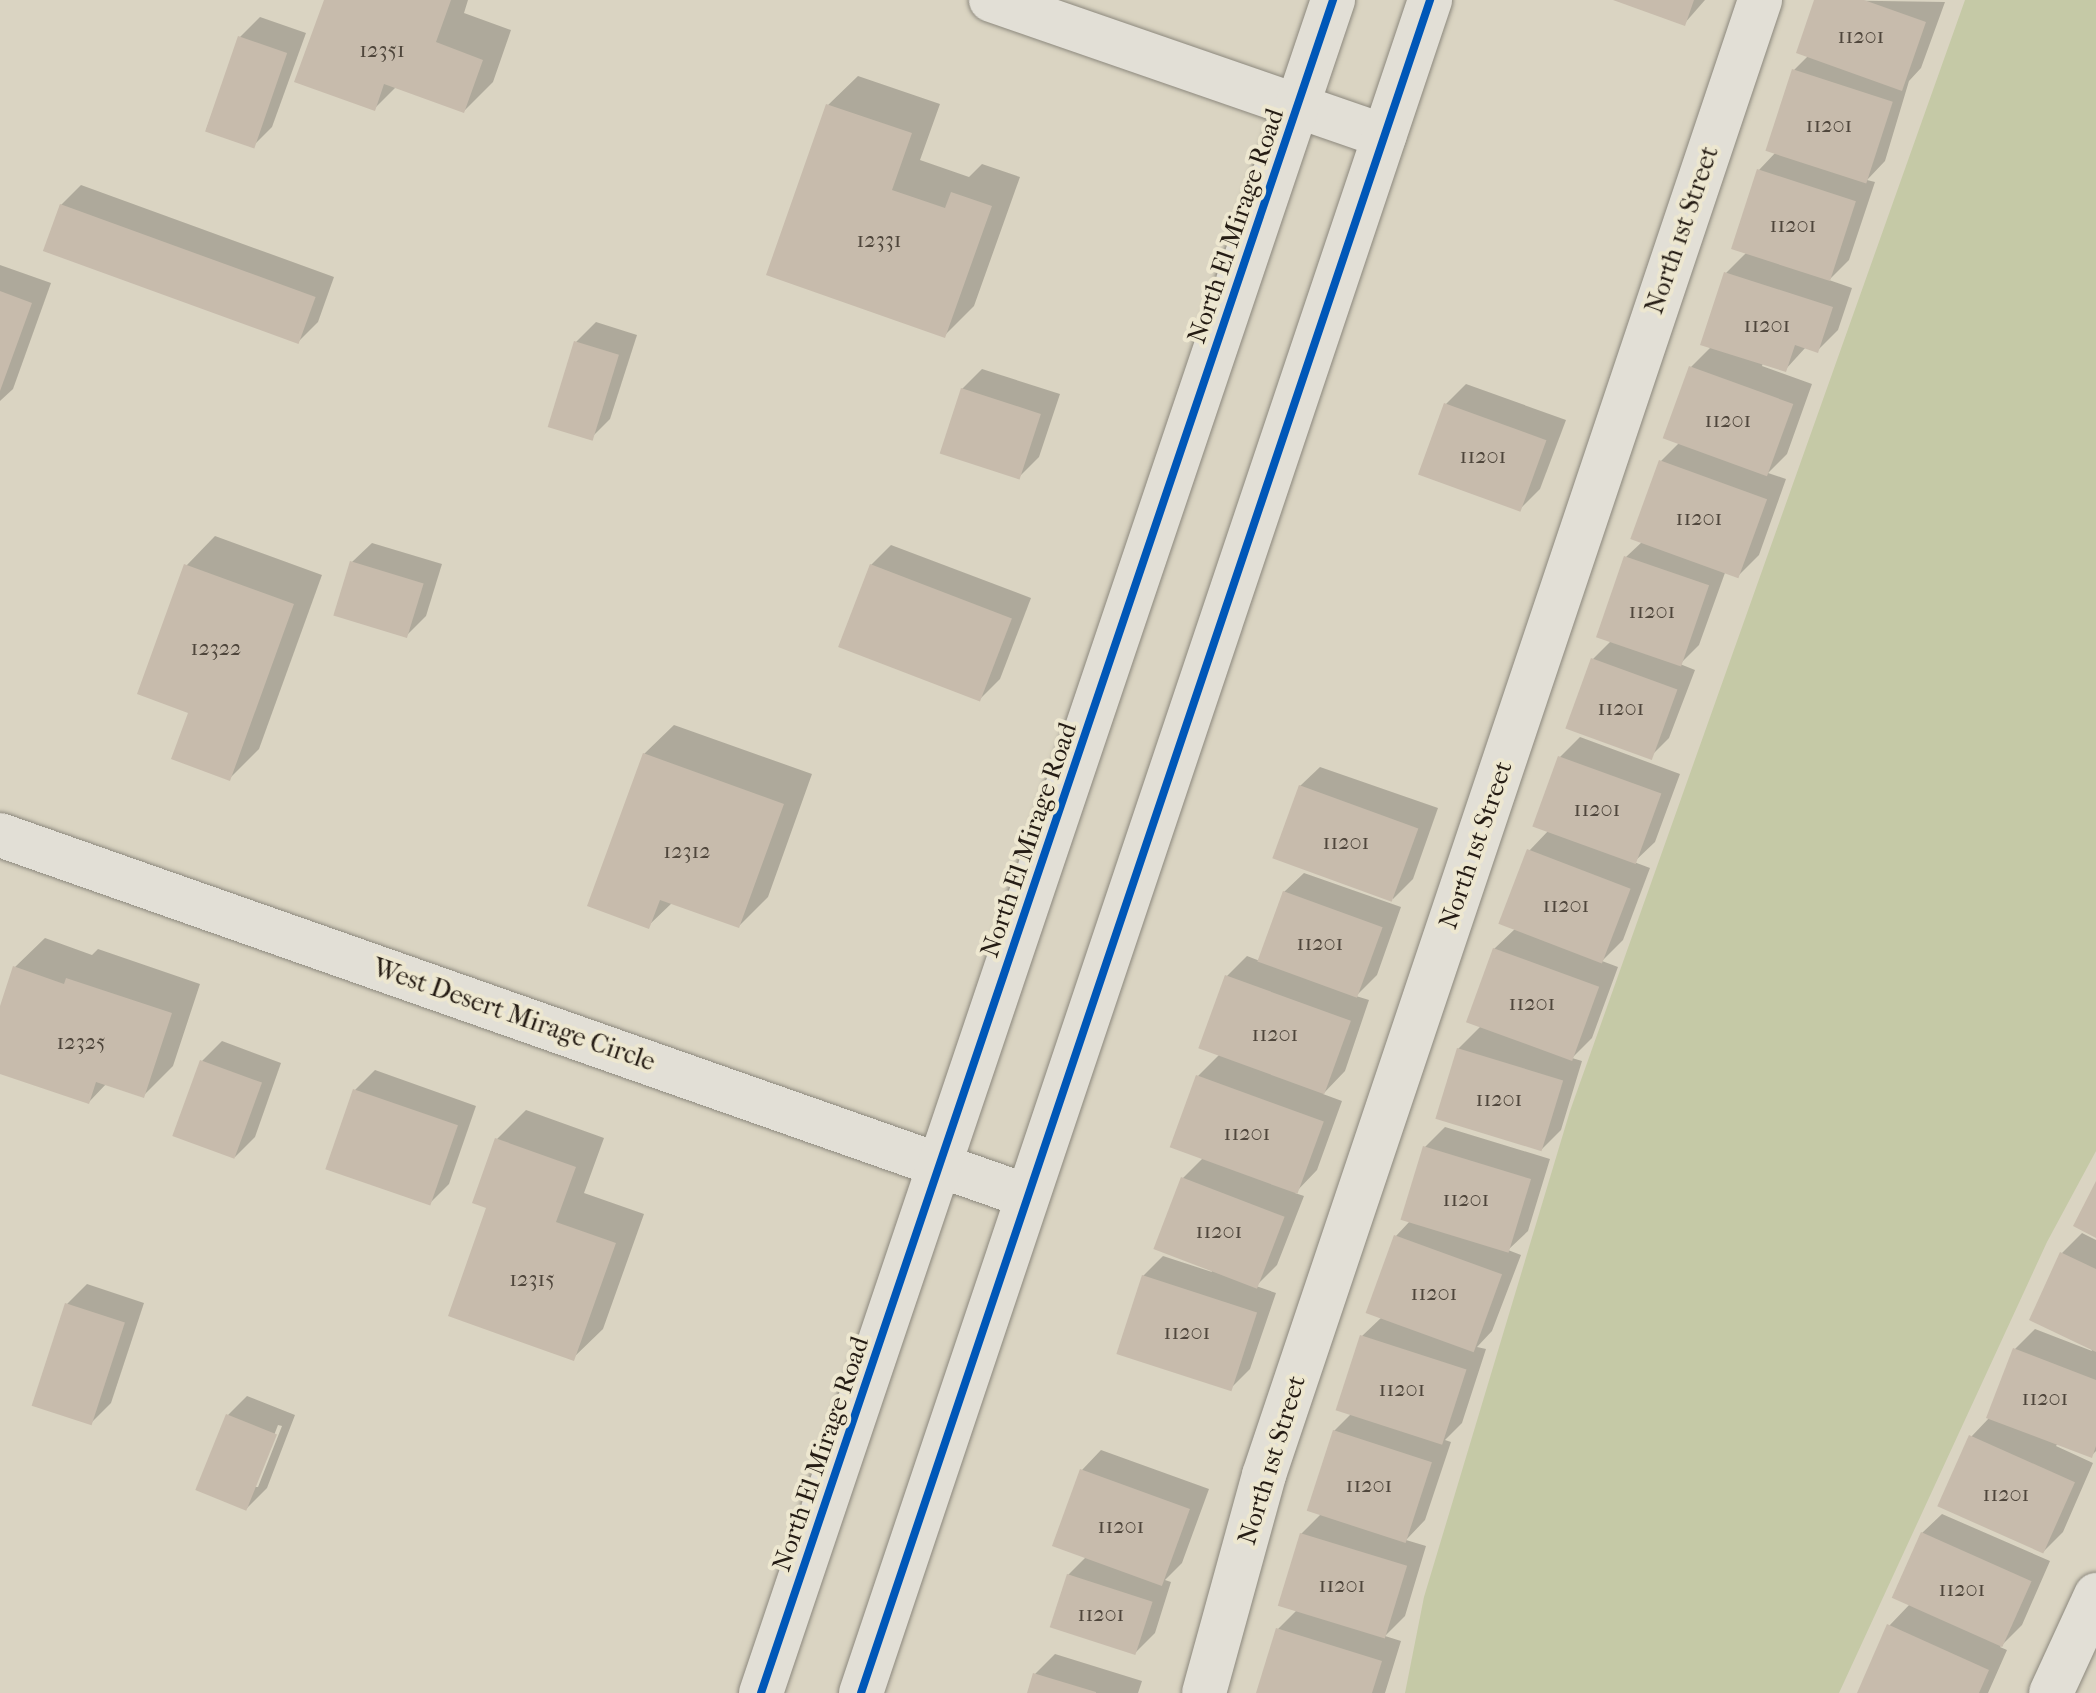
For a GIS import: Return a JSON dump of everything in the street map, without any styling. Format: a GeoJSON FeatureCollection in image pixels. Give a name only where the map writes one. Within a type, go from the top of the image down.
{"type":"FeatureCollection","features":[{"type":"Feature","properties":{"kind":"main road"},"geometry":{"type":"LineString","coordinates":[[991,0],[1384,136]]}},
{"type":"Feature","properties":{"kind":"main road","name":"North El Mirage Road"},"geometry":{"type":"LineString","coordinates":[[761,1693],[1333,0]]}},
{"type":"Feature","properties":{"kind":"main road"},"geometry":{"type":"LineString","coordinates":[[861,1693],[1430,0]]}},
{"type":"Feature","properties":{"kind":"main road","name":"North 1st Street"},"geometry":{"type":"LineString","coordinates":[[1204,1693],[1264,1475],[1760,0]]}},
{"type":"Feature","properties":{"kind":"main road","name":"West Desert Mirage Circle"},"geometry":{"type":"LineString","coordinates":[[0,835],[1027,1196]]}},
{"type":"Feature","properties":{"kind":"main road"},"geometry":{"type":"LineString","coordinates":[[2051,1693],[2096,1595]]}},
{"type":"Feature","properties":{"kind":"green space"},"geometry":{"type":"Polygon","coordinates":[[[1965,0],[2096,0],[2096,1151],[2047,1242],[1839,1693],[1405,1693],[1424,1597],[1570,1111],[1965,0]]]}},
{"type":"Feature","properties":{"kind":"building"},"geometry":{"type":"Polygon","coordinates":[[[324,0],[451,0],[436,42],[483,60],[464,113],[384,84],[375,111],[294,82],[324,0]]]}},
{"type":"Feature","properties":{"kind":"building"},"geometry":{"type":"Polygon","coordinates":[[[1613,0],[1694,0],[1685,26],[1613,0]]]}},
{"type":"Feature","properties":{"kind":"building"},"geometry":{"type":"Polygon","coordinates":[[[1814,0],[1864,0],[1926,22],[1902,91],[1796,53],[1814,0]]]}},
{"type":"Feature","properties":{"kind":"building"},"geometry":{"type":"Polygon","coordinates":[[[238,36],[287,53],[254,148],[205,131],[238,36]]]}},
{"type":"Feature","properties":{"kind":"building"},"geometry":{"type":"Polygon","coordinates":[[[1792,69],[1893,102],[1866,184],[1765,151],[1792,69]]]}},
{"type":"Feature","properties":{"kind":"building"},"geometry":{"type":"Polygon","coordinates":[[[826,104],[912,133],[892,190],[945,208],[951,192],[992,206],[945,338],[766,275],[826,104]]]}},
{"type":"Feature","properties":{"kind":"building"},"geometry":{"type":"Polygon","coordinates":[[[1757,169],[1856,201],[1830,281],[1731,249],[1757,169]]]}},
{"type":"Feature","properties":{"kind":"building"},"geometry":{"type":"Polygon","coordinates":[[[60,204],[316,297],[298,344],[43,251],[60,204]]]}},
{"type":"Feature","properties":{"kind":"building"},"geometry":{"type":"Polygon","coordinates":[[[1724,272],[1833,307],[1818,353],[1795,345],[1786,372],[1700,345],[1724,272]]]}},
{"type":"Feature","properties":{"kind":"building"},"geometry":{"type":"Polygon","coordinates":[[[0,291],[32,303],[0,391],[0,291]]]}},
{"type":"Feature","properties":{"kind":"building"},"geometry":{"type":"Polygon","coordinates":[[[574,341],[619,355],[593,441],[548,427],[574,341]]]}},
{"type":"Feature","properties":{"kind":"building"},"geometry":{"type":"Polygon","coordinates":[[[1689,366],[1793,404],[1767,476],[1663,438],[1689,366]]]}},
{"type":"Feature","properties":{"kind":"building"},"geometry":{"type":"Polygon","coordinates":[[[961,388],[1041,414],[1020,480],[940,454],[961,388]]]}},
{"type":"Feature","properties":{"kind":"building"},"geometry":{"type":"Polygon","coordinates":[[[1444,403],[1546,440],[1520,512],[1418,474],[1444,403]]]}},
{"type":"Feature","properties":{"kind":"building"},"geometry":{"type":"Polygon","coordinates":[[[1659,460],[1767,499],[1738,578],[1630,539],[1659,460]]]}},
{"type":"Feature","properties":{"kind":"building"},"geometry":{"type":"Polygon","coordinates":[[[1624,556],[1709,585],[1681,667],[1596,637],[1624,556]]]}},
{"type":"Feature","properties":{"kind":"building"},"geometry":{"type":"Polygon","coordinates":[[[350,561],[424,584],[407,638],[333,616],[350,561]]]}},
{"type":"Feature","properties":{"kind":"building"},"geometry":{"type":"Polygon","coordinates":[[[184,564],[294,604],[230,781],[171,759],[188,713],[137,694],[184,564]]]}},
{"type":"Feature","properties":{"kind":"building"},"geometry":{"type":"Polygon","coordinates":[[[870,564],[1012,618],[980,702],[838,647],[870,564]]]}},
{"type":"Feature","properties":{"kind":"building"},"geometry":{"type":"Polygon","coordinates":[[[1591,658],[1677,689],[1652,760],[1565,728],[1591,658]]]}},
{"type":"Feature","properties":{"kind":"building"},"geometry":{"type":"Polygon","coordinates":[[[643,753],[784,804],[739,928],[660,900],[649,929],[587,906],[643,753]]]}},
{"type":"Feature","properties":{"kind":"building"},"geometry":{"type":"Polygon","coordinates":[[[1558,756],[1661,794],[1636,864],[1532,826],[1558,756]]]}},
{"type":"Feature","properties":{"kind":"building"},"geometry":{"type":"Polygon","coordinates":[[[1299,785],[1418,828],[1392,902],[1272,858],[1299,785]]]}},
{"type":"Feature","properties":{"kind":"building"},"geometry":{"type":"Polygon","coordinates":[[[1527,849],[1631,889],[1602,963],[1498,924],[1527,849]]]}},
{"type":"Feature","properties":{"kind":"building"},"geometry":{"type":"Polygon","coordinates":[[[1283,891],[1383,927],[1357,998],[1257,961],[1283,891]]]}},
{"type":"Feature","properties":{"kind":"building"},"geometry":{"type":"Polygon","coordinates":[[[1493,948],[1599,987],[1572,1061],[1466,1022],[1493,948]]]}},
{"type":"Feature","properties":{"kind":"building"},"geometry":{"type":"Polygon","coordinates":[[[13,966],[64,984],[66,978],[172,1013],[144,1098],[96,1082],[89,1104],[0,1074],[0,1006],[13,966]]]}},
{"type":"Feature","properties":{"kind":"building"},"geometry":{"type":"Polygon","coordinates":[[[1225,975],[1351,1021],[1324,1094],[1198,1048],[1225,975]]]}},
{"type":"Feature","properties":{"kind":"building"},"geometry":{"type":"Polygon","coordinates":[[[1457,1048],[1563,1080],[1542,1151],[1435,1119],[1457,1048]]]}},
{"type":"Feature","properties":{"kind":"building"},"geometry":{"type":"Polygon","coordinates":[[[200,1060],[262,1083],[234,1159],[172,1136],[200,1060]]]}},
{"type":"Feature","properties":{"kind":"building"},"geometry":{"type":"Polygon","coordinates":[[[1196,1075],[1324,1122],[1297,1194],[1170,1147],[1196,1075]]]}},
{"type":"Feature","properties":{"kind":"building"},"geometry":{"type":"Polygon","coordinates":[[[353,1089],[458,1125],[430,1206],[325,1169],[353,1089]]]}},
{"type":"Feature","properties":{"kind":"building"},"geometry":{"type":"Polygon","coordinates":[[[495,1138],[576,1167],[556,1222],[616,1243],[574,1361],[448,1316],[486,1208],[472,1203],[495,1138]]]}},
{"type":"Feature","properties":{"kind":"building"},"geometry":{"type":"Polygon","coordinates":[[[1423,1146],[1531,1179],[1509,1253],[1400,1220],[1423,1146]]]}},
{"type":"Feature","properties":{"kind":"building"},"geometry":{"type":"Polygon","coordinates":[[[1181,1177],[1285,1217],[1257,1289],[1153,1249],[1181,1177]]]}},
{"type":"Feature","properties":{"kind":"building"},"geometry":{"type":"Polygon","coordinates":[[[2096,1181],[2096,1238],[2073,1226],[2096,1181]]]}},
{"type":"Feature","properties":{"kind":"building"},"geometry":{"type":"Polygon","coordinates":[[[1394,1235],[1502,1274],[1474,1352],[1366,1313],[1394,1235]]]}},
{"type":"Feature","properties":{"kind":"building"},"geometry":{"type":"Polygon","coordinates":[[[2060,1252],[2096,1269],[2096,1352],[2029,1320],[2060,1252]]]}},
{"type":"Feature","properties":{"kind":"building"},"geometry":{"type":"Polygon","coordinates":[[[1142,1275],[1257,1312],[1231,1391],[1116,1354],[1142,1275]]]}},
{"type":"Feature","properties":{"kind":"building"},"geometry":{"type":"Polygon","coordinates":[[[65,1303],[125,1322],[92,1425],[32,1406],[65,1303]]]}},
{"type":"Feature","properties":{"kind":"building"},"geometry":{"type":"Polygon","coordinates":[[[1360,1335],[1467,1370],[1442,1445],[1336,1410],[1360,1335]]]}},
{"type":"Feature","properties":{"kind":"building"},"geometry":{"type":"Polygon","coordinates":[[[2013,1348],[2096,1380],[2096,1446],[2092,1458],[1986,1418],[2013,1348]]]}},
{"type":"Feature","properties":{"kind":"building"},"geometry":{"type":"Polygon","coordinates":[[[226,1414],[277,1435],[246,1511],[195,1490],[226,1414]]]}},
{"type":"Feature","properties":{"kind":"building"},"geometry":{"type":"Polygon","coordinates":[[[1333,1430],[1432,1462],[1406,1543],[1307,1511],[1333,1430]]]}},
{"type":"Feature","properties":{"kind":"building"},"geometry":{"type":"Polygon","coordinates":[[[1969,1435],[2075,1482],[2043,1553],[1937,1506],[1969,1435]]]}},
{"type":"Feature","properties":{"kind":"building"},"geometry":{"type":"Polygon","coordinates":[[[1080,1469],[1190,1509],[1162,1586],[1052,1546],[1080,1469]]]}},
{"type":"Feature","properties":{"kind":"building"},"geometry":{"type":"Polygon","coordinates":[[[1921,1532],[2032,1581],[2002,1647],[1892,1598],[1921,1532]]]}},
{"type":"Feature","properties":{"kind":"building"},"geometry":{"type":"Polygon","coordinates":[[[1300,1533],[1407,1566],[1385,1638],[1278,1606],[1300,1533]]]}},
{"type":"Feature","properties":{"kind":"building"},"geometry":{"type":"Polygon","coordinates":[[[1067,1574],[1153,1602],[1135,1655],[1050,1627],[1067,1574]]]}},
{"type":"Feature","properties":{"kind":"building"},"geometry":{"type":"Polygon","coordinates":[[[1887,1624],[1989,1670],[1979,1693],[1857,1693],[1887,1624]]]}},
{"type":"Feature","properties":{"kind":"building"},"geometry":{"type":"Polygon","coordinates":[[[1276,1628],[1382,1661],[1372,1693],[1256,1693],[1276,1628]]]}},
{"type":"Feature","properties":{"kind":"building"},"geometry":{"type":"Polygon","coordinates":[[[1033,1673],[1096,1692],[1096,1693],[1027,1693],[1033,1673]]]}},
{"type":"Feature","properties":{"kind":"cycle path"},"geometry":{"type":"LineString","coordinates":[[761,1693],[1333,0]]}},
{"type":"Feature","properties":{"kind":"cycle path"},"geometry":{"type":"LineString","coordinates":[[861,1693],[1430,0]]}}]}
